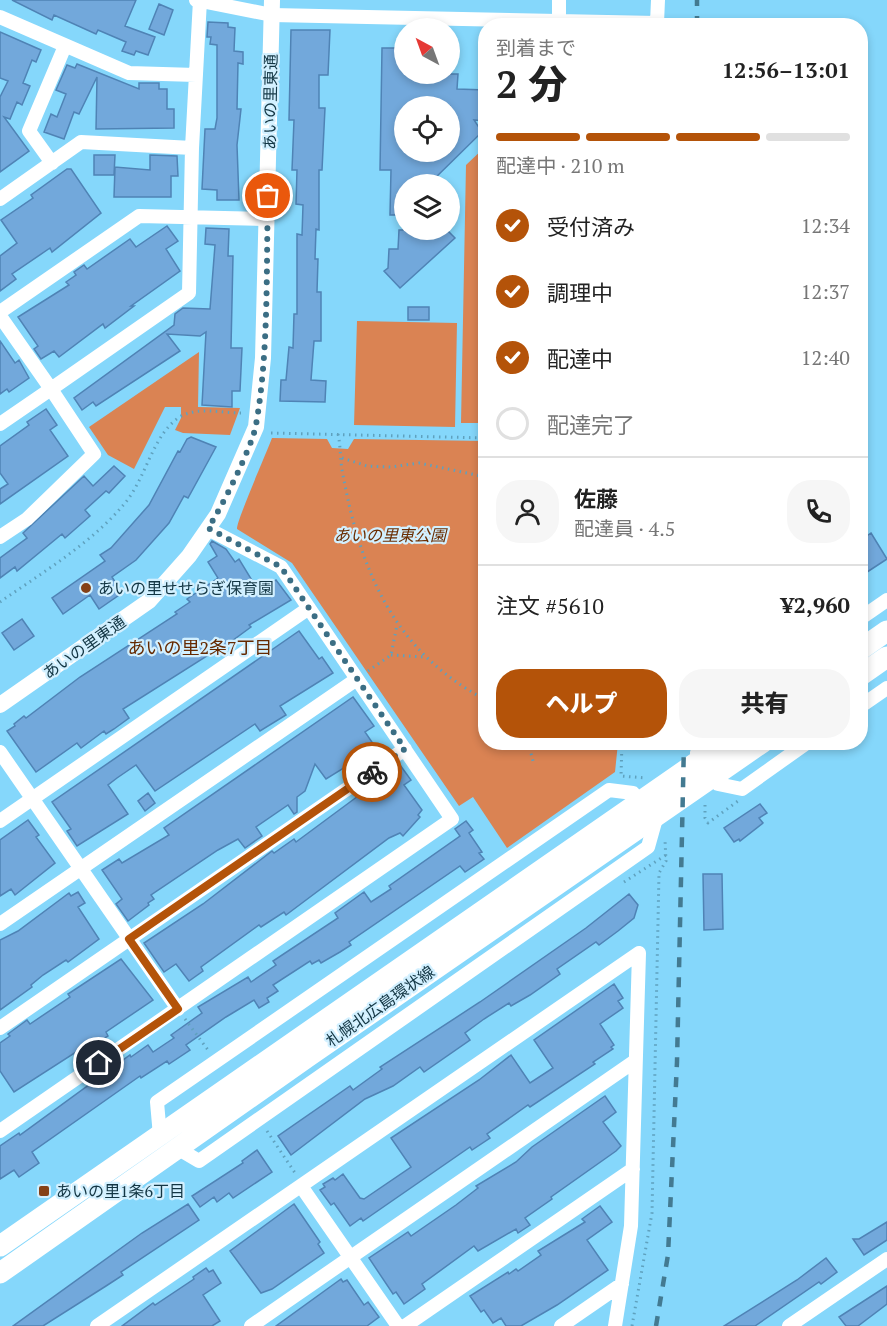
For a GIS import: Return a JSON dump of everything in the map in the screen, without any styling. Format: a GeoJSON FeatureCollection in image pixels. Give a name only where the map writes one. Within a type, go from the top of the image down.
{"type":"FeatureCollection","features":[{"type":"Feature","properties":{"kind":"main road"},"geometry":{"type":"LineString","coordinates":[[868,644],[887,631]]}},
{"type":"Feature","properties":{"kind":"main road"},"geometry":{"type":"LineString","coordinates":[[868,670],[887,657]]}},
{"type":"Feature","properties":{"kind":"main road","name":"札幌北広島環状線"},"geometry":{"type":"LineString","coordinates":[[0,1246],[714,750]]}},
{"type":"Feature","properties":{"kind":"main road","name":"札幌北広島環状線"},"geometry":{"type":"LineString","coordinates":[[0,1273],[751,750]]}},
{"type":"Feature","properties":{"kind":"street"},"geometry":{"type":"LineString","coordinates":[[559,0],[559,18]]}},
{"type":"Feature","properties":{"kind":"street"},"geometry":{"type":"LineString","coordinates":[[657,18],[658,0]]}},
{"type":"Feature","properties":{"kind":"street"},"geometry":{"type":"LineString","coordinates":[[0,424],[189,293],[192,148],[199,1],[482,18]]}},
{"type":"Feature","properties":{"kind":"street","name":"あいの里東通"},"geometry":{"type":"LineString","coordinates":[[0,705],[149,601],[189,556],[218,514],[256,427],[263,358],[272,7]]}},
{"type":"Feature","properties":{"kind":"street"},"geometry":{"type":"LineString","coordinates":[[0,17],[129,73],[196,75]]}},
{"type":"Feature","properties":{"kind":"street"},"geometry":{"type":"LineString","coordinates":[[52,163],[29,131],[65,46]]}},
{"type":"Feature","properties":{"kind":"street"},"geometry":{"type":"LineString","coordinates":[[0,199],[81,142],[192,148]]}},
{"type":"Feature","properties":{"kind":"street"},"geometry":{"type":"LineString","coordinates":[[0,537],[27,519],[94,454],[0,314],[139,216],[267,219]]}},
{"type":"Feature","properties":{"kind":"street"},"geometry":{"type":"LineString","coordinates":[[0,1131],[180,1012],[452,819],[405,749],[362,675],[309,608],[281,567],[208,528]]}},
{"type":"Feature","properties":{"kind":"street"},"geometry":{"type":"LineString","coordinates":[[868,613],[887,600]]}},
{"type":"Feature","properties":{"kind":"street"},"geometry":{"type":"LineString","coordinates":[[0,821],[309,608]]}},
{"type":"Feature","properties":{"kind":"street"},"geometry":{"type":"LineString","coordinates":[[0,924],[362,675]]}},
{"type":"Feature","properties":{"kind":"street"},"geometry":{"type":"LineString","coordinates":[[868,701],[887,688]]}},
{"type":"Feature","properties":{"kind":"street"},"geometry":{"type":"LineString","coordinates":[[0,1028],[405,749]]}},
{"type":"Feature","properties":{"kind":"street"},"geometry":{"type":"LineString","coordinates":[[698,750],[697,753],[718,784],[742,789],[797,750]]}},
{"type":"Feature","properties":{"kind":"street"},"geometry":{"type":"LineString","coordinates":[[0,752],[79,870],[180,1012]]}},
{"type":"Feature","properties":{"kind":"street"},"geometry":{"type":"LineString","coordinates":[[160,1136],[157,1102],[609,790],[633,793],[655,822],[648,847],[199,1161],[177,1148]]}},
{"type":"Feature","properties":{"kind":"street"},"geometry":{"type":"LineString","coordinates":[[97,1326],[299,1180],[639,953],[631,1226],[615,1326]]}},
{"type":"Feature","properties":{"kind":"street"},"geometry":{"type":"LineString","coordinates":[[251,1326],[635,1061]]}},
{"type":"Feature","properties":{"kind":"street"},"geometry":{"type":"LineString","coordinates":[[405,1326],[633,1169]]}},
{"type":"Feature","properties":{"kind":"street"},"geometry":{"type":"LineString","coordinates":[[299,1180],[398,1326]]}},
{"type":"Feature","properties":{"kind":"street"},"geometry":{"type":"LineString","coordinates":[[789,1326],[887,1258]]}},
{"type":"Feature","properties":{"kind":"street"},"geometry":{"type":"LineString","coordinates":[[561,1326],[622,1284]]}},
{"type":"Feature","properties":{"kind":"path"},"geometry":{"type":"LineString","coordinates":[[0,602],[77,547],[126,502],[161,439],[178,418],[203,411],[241,413]]}},
{"type":"Feature","properties":{"kind":"path"},"geometry":{"type":"LineString","coordinates":[[269,432],[478,438]]}},
{"type":"Feature","properties":{"kind":"path"},"geometry":{"type":"LineString","coordinates":[[338,434],[343,476],[366,563],[377,591],[398,625],[424,657],[460,686],[478,696]]}},
{"type":"Feature","properties":{"kind":"path"},"geometry":{"type":"LineString","coordinates":[[342,458],[367,466],[391,467],[419,463],[478,475]]}},
{"type":"Feature","properties":{"kind":"path"},"geometry":{"type":"LineString","coordinates":[[392,655],[398,625]]}},
{"type":"Feature","properties":{"kind":"path"},"geometry":{"type":"LineString","coordinates":[[362,675],[392,655],[424,657]]}},
{"type":"Feature","properties":{"kind":"path"},"geometry":{"type":"LineString","coordinates":[[530,750],[533,761]]}},
{"type":"Feature","properties":{"kind":"path"},"geometry":{"type":"LineString","coordinates":[[621,750],[621,776],[637,775],[653,781]]}},
{"type":"Feature","properties":{"kind":"path"},"geometry":{"type":"LineString","coordinates":[[705,802],[705,818],[708,823],[741,799]]}},
{"type":"Feature","properties":{"kind":"path"},"geometry":{"type":"LineString","coordinates":[[632,1326],[652,1213],[659,873],[666,861],[664,831]]}},
{"type":"Feature","properties":{"kind":"path"},"geometry":{"type":"LineString","coordinates":[[180,1012],[213,1056]]}},
{"type":"Feature","properties":{"kind":"path"},"geometry":{"type":"LineString","coordinates":[[266,1130],[299,1180]]}},
{"type":"Feature","properties":{"kind":"green space"},"geometry":{"type":"Polygon","coordinates":[[[478,154],[478,423],[461,423],[466,165],[478,154]]]}},
{"type":"Feature","properties":{"kind":"green space"},"geometry":{"type":"Polygon","coordinates":[[[357,321],[457,323],[455,427],[354,425],[357,321]]]}},
{"type":"Feature","properties":{"kind":"green space"},"geometry":{"type":"Polygon","coordinates":[[[199,352],[198,407],[240,408],[230,435],[183,433],[175,430],[181,418],[181,407],[165,407],[134,469],[108,455],[89,427],[199,352]]]}},
{"type":"Feature","properties":{"kind":"green space","name":"あいの里東公園"},"geometry":{"type":"Polygon","coordinates":[[[272,438],[327,439],[332,448],[348,449],[354,439],[478,441],[478,750],[617,750],[615,772],[507,848],[473,797],[459,806],[292,563],[237,529],[272,438]]]}},
{"type":"Feature","properties":{"kind":"building"},"geometry":{"type":"Polygon","coordinates":[[[12,0],[136,0],[125,26],[155,37],[148,55],[136,51],[134,55],[122,51],[126,42],[98,30],[96,34],[54,15],[52,20],[12,0]]]}},
{"type":"Feature","properties":{"kind":"building"},"geometry":{"type":"Polygon","coordinates":[[[159,4],[173,10],[164,35],[149,29],[159,4]]]}},
{"type":"Feature","properties":{"kind":"building"},"geometry":{"type":"Polygon","coordinates":[[[208,22],[228,23],[228,27],[235,28],[234,51],[243,52],[243,64],[238,63],[237,109],[241,109],[237,145],[239,200],[217,200],[217,190],[202,189],[205,129],[215,129],[217,118],[217,45],[210,44],[211,37],[207,37],[208,22]]]}},
{"type":"Feature","properties":{"kind":"building"},"geometry":{"type":"Polygon","coordinates":[[[291,30],[330,30],[328,75],[319,75],[319,108],[325,108],[322,170],[319,170],[319,230],[316,229],[315,259],[318,259],[317,292],[321,292],[321,341],[314,341],[311,380],[326,381],[325,402],[280,401],[281,380],[286,380],[289,347],[293,348],[294,314],[297,314],[297,234],[302,235],[303,205],[296,204],[297,170],[292,170],[294,120],[289,120],[291,30]]]}},
{"type":"Feature","properties":{"kind":"building"},"geometry":{"type":"Polygon","coordinates":[[[0,32],[41,50],[36,62],[32,60],[23,83],[30,86],[22,105],[17,102],[10,119],[4,117],[29,151],[0,172],[0,97],[8,81],[0,78],[0,32]]]}},
{"type":"Feature","properties":{"kind":"building"},"geometry":{"type":"Polygon","coordinates":[[[382,48],[394,48],[394,84],[457,84],[457,89],[478,90],[478,120],[474,120],[478,126],[478,136],[460,154],[460,96],[394,96],[394,162],[451,162],[439,174],[394,174],[394,215],[390,215],[391,170],[380,170],[382,48]]]}},
{"type":"Feature","properties":{"kind":"building"},"geometry":{"type":"Polygon","coordinates":[[[77,64],[139,89],[139,83],[159,83],[159,89],[167,89],[167,109],[174,109],[174,128],[96,129],[97,77],[79,114],[74,112],[64,139],[44,132],[51,114],[57,117],[66,94],[56,90],[67,65],[75,68],[77,64]]]}},
{"type":"Feature","properties":{"kind":"building"},"geometry":{"type":"Polygon","coordinates":[[[94,155],[115,155],[114,175],[94,175],[94,155]]]}},
{"type":"Feature","properties":{"kind":"building"},"geometry":{"type":"Polygon","coordinates":[[[150,155],[177,156],[178,176],[171,176],[171,197],[114,197],[115,167],[150,170],[150,155]]]}},
{"type":"Feature","properties":{"kind":"building"},"geometry":{"type":"Polygon","coordinates":[[[67,169],[71,169],[101,213],[52,252],[50,248],[12,274],[16,279],[0,291],[0,256],[17,243],[1,220],[33,198],[31,195],[67,169]]]}},
{"type":"Feature","properties":{"kind":"building"},"geometry":{"type":"Polygon","coordinates":[[[167,226],[178,241],[166,249],[180,271],[105,328],[103,324],[59,357],[54,351],[41,359],[34,349],[38,346],[18,317],[69,285],[66,282],[84,265],[87,269],[130,239],[136,247],[167,226]]]}},
{"type":"Feature","properties":{"kind":"building"},"geometry":{"type":"Polygon","coordinates":[[[206,228],[229,229],[228,256],[233,256],[231,348],[242,348],[240,391],[232,391],[232,407],[202,405],[206,332],[200,336],[167,334],[180,351],[96,406],[93,402],[82,410],[74,398],[174,325],[175,314],[183,308],[210,309],[215,245],[205,244],[206,228]]]}},
{"type":"Feature","properties":{"kind":"building"},"geometry":{"type":"Polygon","coordinates":[[[398,240],[453,240],[400,288],[384,271],[388,268],[389,249],[398,249],[398,240]]]}},
{"type":"Feature","properties":{"kind":"building"},"geometry":{"type":"Polygon","coordinates":[[[408,307],[429,307],[429,320],[408,320],[408,307]]]}},
{"type":"Feature","properties":{"kind":"building"},"geometry":{"type":"Polygon","coordinates":[[[0,341],[15,363],[19,360],[29,378],[9,392],[7,389],[0,394],[0,341]]]}},
{"type":"Feature","properties":{"kind":"building"},"geometry":{"type":"Polygon","coordinates":[[[46,409],[57,425],[50,430],[68,456],[0,504],[0,489],[8,484],[0,473],[0,446],[29,425],[27,422],[46,409]]]}},
{"type":"Feature","properties":{"kind":"building"},"geometry":{"type":"Polygon","coordinates":[[[191,437],[216,447],[188,498],[184,496],[169,523],[136,560],[112,577],[122,593],[99,609],[90,595],[63,614],[52,598],[105,561],[100,555],[111,548],[149,505],[178,451],[180,452],[187,439],[191,437]]]}},
{"type":"Feature","properties":{"kind":"building"},"geometry":{"type":"Polygon","coordinates":[[[114,466],[125,476],[109,493],[106,491],[85,510],[90,516],[65,538],[62,534],[17,571],[15,567],[0,578],[0,558],[27,538],[23,533],[84,476],[93,486],[114,466]]]}},
{"type":"Feature","properties":{"kind":"building"},"geometry":{"type":"Polygon","coordinates":[[[871,533],[887,559],[868,571],[868,535],[871,533]]]}},
{"type":"Feature","properties":{"kind":"building"},"geometry":{"type":"Polygon","coordinates":[[[212,541],[226,549],[235,562],[239,559],[259,592],[276,580],[291,600],[249,625],[251,627],[214,654],[213,652],[123,709],[129,718],[114,729],[106,734],[104,731],[81,748],[77,743],[36,772],[7,731],[24,716],[26,718],[80,677],[177,614],[175,612],[190,602],[187,599],[218,578],[208,562],[217,556],[210,544],[212,541]]]}},
{"type":"Feature","properties":{"kind":"building"},"geometry":{"type":"Polygon","coordinates":[[[22,619],[34,636],[14,650],[2,633],[22,619]]]}},
{"type":"Feature","properties":{"kind":"building"},"geometry":{"type":"Polygon","coordinates":[[[299,631],[319,659],[322,657],[333,673],[280,706],[286,715],[260,731],[255,724],[155,791],[136,765],[108,785],[128,814],[77,846],[67,831],[71,829],[52,802],[299,631]]]}},
{"type":"Feature","properties":{"kind":"building"},"geometry":{"type":"Polygon","coordinates":[[[353,697],[374,726],[365,732],[376,748],[326,779],[315,764],[305,791],[297,797],[297,812],[294,814],[288,805],[256,827],[262,836],[245,848],[238,839],[218,850],[151,895],[154,899],[148,903],[149,905],[128,921],[116,904],[122,899],[102,870],[119,859],[122,863],[169,835],[164,828],[353,697]]]}},
{"type":"Feature","properties":{"kind":"building"},"geometry":{"type":"Polygon","coordinates":[[[400,765],[411,780],[404,785],[422,810],[418,815],[420,817],[403,836],[400,833],[389,838],[286,915],[284,912],[261,927],[259,925],[201,967],[203,971],[189,981],[176,964],[164,972],[144,943],[203,904],[272,851],[274,853],[294,839],[296,842],[400,765]]]}},
{"type":"Feature","properties":{"kind":"building"},"geometry":{"type":"Polygon","coordinates":[[[148,793],[155,803],[145,811],[138,801],[148,793]]]}},
{"type":"Feature","properties":{"kind":"building"},"geometry":{"type":"Polygon","coordinates":[[[760,804],[767,813],[759,818],[763,823],[740,841],[739,839],[734,842],[724,828],[760,804]]]}},
{"type":"Feature","properties":{"kind":"building"},"geometry":{"type":"Polygon","coordinates":[[[28,820],[39,835],[36,837],[55,863],[15,895],[11,889],[0,896],[0,840],[28,820]]]}},
{"type":"Feature","properties":{"kind":"building"},"geometry":{"type":"Polygon","coordinates":[[[466,821],[473,830],[469,833],[484,859],[465,872],[460,866],[349,942],[351,945],[321,963],[319,960],[312,964],[310,961],[273,985],[278,991],[267,998],[269,1002],[259,1008],[254,1000],[226,1017],[186,1045],[190,1050],[169,1064],[167,1061],[141,1078],[140,1076],[32,1152],[39,1163],[19,1177],[14,1170],[0,1179],[0,1146],[19,1133],[20,1135],[130,1055],[131,1057],[148,1045],[153,1052],[174,1038],[171,1035],[202,1013],[198,1007],[248,977],[251,982],[276,965],[273,961],[338,918],[335,913],[364,892],[371,902],[391,889],[389,886],[460,836],[455,829],[466,821]]]}},
{"type":"Feature","properties":{"kind":"building"},"geometry":{"type":"Polygon","coordinates":[[[703,874],[722,874],[723,929],[704,930],[703,874]]]}},
{"type":"Feature","properties":{"kind":"building"},"geometry":{"type":"Polygon","coordinates":[[[78,892],[85,903],[78,907],[99,939],[68,962],[66,960],[43,975],[31,985],[32,987],[0,1010],[0,940],[18,931],[69,893],[71,896],[78,892]]]}},
{"type":"Feature","properties":{"kind":"building"},"geometry":{"type":"Polygon","coordinates":[[[629,894],[638,905],[634,918],[618,931],[599,945],[596,942],[557,969],[560,974],[530,995],[511,1006],[509,1003],[484,1019],[465,1033],[470,1040],[424,1072],[420,1067],[393,1086],[365,1099],[291,1155],[278,1136],[350,1086],[353,1090],[382,1069],[380,1067],[480,1002],[586,928],[629,894]]]}},
{"type":"Feature","properties":{"kind":"building"},"geometry":{"type":"Polygon","coordinates":[[[121,959],[153,1000],[106,1032],[108,1036],[78,1055],[76,1052],[14,1092],[0,1071],[0,1043],[27,1020],[30,1024],[70,997],[68,994],[121,959]]]}},
{"type":"Feature","properties":{"kind":"building"},"geometry":{"type":"Polygon","coordinates":[[[614,984],[623,998],[618,1001],[623,1008],[600,1024],[614,1045],[611,1047],[613,1049],[593,1062],[595,1064],[530,1107],[528,1105],[487,1134],[490,1138],[472,1150],[470,1147],[363,1221],[361,1218],[350,1226],[334,1203],[331,1205],[320,1190],[325,1187],[323,1184],[333,1178],[335,1180],[343,1174],[360,1198],[364,1199],[411,1167],[391,1138],[479,1080],[511,1055],[530,1083],[553,1068],[534,1040],[614,984]]]}},
{"type":"Feature","properties":{"kind":"building"},"geometry":{"type":"Polygon","coordinates":[[[605,1096],[616,1112],[603,1122],[621,1146],[616,1151],[525,1218],[530,1225],[518,1233],[516,1229],[478,1251],[474,1246],[422,1284],[425,1289],[404,1304],[396,1292],[393,1294],[369,1258],[408,1232],[411,1236],[456,1205],[478,1188],[476,1186],[516,1162],[532,1147],[605,1096]]]}},
{"type":"Feature","properties":{"kind":"building"},"geometry":{"type":"Polygon","coordinates":[[[257,1150],[272,1172],[233,1198],[229,1193],[217,1202],[214,1197],[200,1207],[192,1196],[243,1163],[242,1161],[257,1150]]]}},
{"type":"Feature","properties":{"kind":"building"},"geometry":{"type":"Polygon","coordinates":[[[188,1204],[199,1220],[121,1272],[123,1275],[43,1326],[13,1326],[142,1233],[188,1204]]]}},
{"type":"Feature","properties":{"kind":"building"},"geometry":{"type":"Polygon","coordinates":[[[294,1204],[320,1242],[318,1244],[324,1253],[272,1289],[261,1293],[230,1251],[294,1204]]]}},
{"type":"Feature","properties":{"kind":"building"},"geometry":{"type":"Polygon","coordinates":[[[600,1206],[612,1222],[587,1240],[608,1270],[557,1305],[521,1326],[506,1326],[501,1318],[493,1323],[484,1310],[481,1312],[470,1296],[508,1272],[509,1274],[516,1269],[518,1271],[541,1255],[538,1251],[585,1222],[582,1219],[600,1206]]]}},
{"type":"Feature","properties":{"kind":"building"},"geometry":{"type":"Polygon","coordinates":[[[887,1222],[887,1240],[864,1255],[853,1239],[859,1239],[887,1222]]]}},
{"type":"Feature","properties":{"kind":"building"},"geometry":{"type":"Polygon","coordinates":[[[826,1258],[837,1272],[821,1284],[819,1282],[755,1326],[724,1326],[797,1280],[826,1258]]]}},
{"type":"Feature","properties":{"kind":"building"},"geometry":{"type":"Polygon","coordinates":[[[206,1268],[209,1272],[213,1270],[221,1283],[203,1295],[220,1321],[212,1326],[122,1326],[153,1303],[155,1305],[194,1279],[193,1277],[206,1268]]]}},
{"type":"Feature","properties":{"kind":"building"},"geometry":{"type":"Polygon","coordinates":[[[341,1279],[343,1282],[347,1280],[364,1305],[368,1302],[379,1317],[367,1326],[276,1326],[341,1279]]]}},
{"type":"Feature","properties":{"kind":"building"},"geometry":{"type":"Polygon","coordinates":[[[887,1286],[887,1304],[858,1326],[846,1326],[839,1317],[887,1286]]]}},
{"type":"Feature","properties":{"kind":"railway"},"geometry":{"type":"LineString","coordinates":[[697,0],[697,18]]}},
{"type":"Feature","properties":{"kind":"railway"},"geometry":{"type":"LineString","coordinates":[[656,1326],[668,1255],[677,1062],[684,750]]}},
{"type":"Feature","properties":{"kind":"way so far"},"geometry":{"type":"LineString","coordinates":[[268,196],[263,358],[256,427],[218,514],[208,528],[281,567],[405,749],[372,772]]}},
{"type":"Feature","properties":{"kind":"place","name":"あいの里せせらぎ保育園"},"geometry":{"type":"Point","coordinates":[86,588]}},
{"type":"Feature","properties":{"kind":"place","name":"あいの里1条6丁目"},"geometry":{"type":"Point","coordinates":[44,1191]}},
{"type":"Feature","properties":{"kind":"district","name":"あいの里2条7丁目"},"geometry":{"type":"Point","coordinates":[200,648]}},
{"type":"Feature","properties":{"kind":"route"},"geometry":{"type":"LineString","coordinates":[[99,1063],[178,1009],[129,939],[372,772]]}}]}
